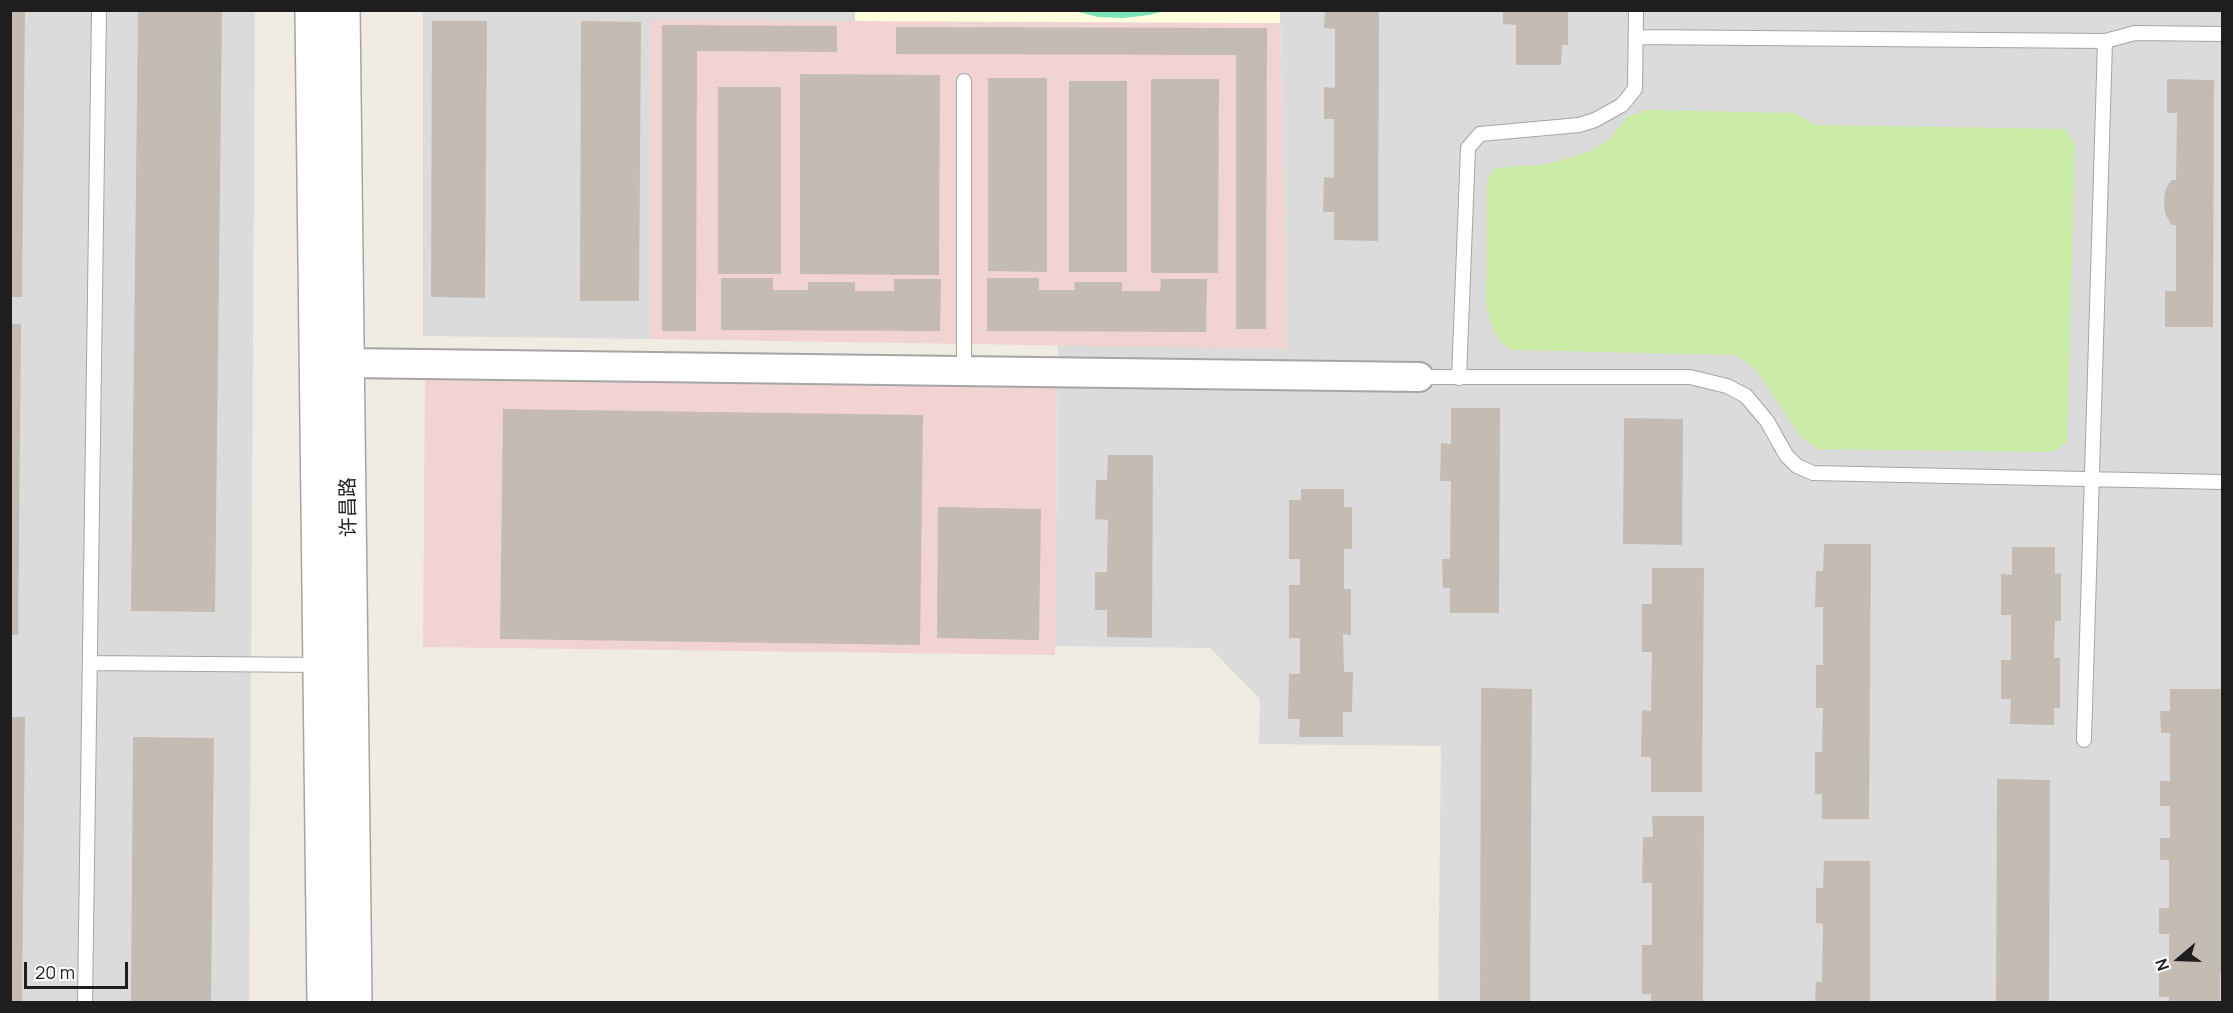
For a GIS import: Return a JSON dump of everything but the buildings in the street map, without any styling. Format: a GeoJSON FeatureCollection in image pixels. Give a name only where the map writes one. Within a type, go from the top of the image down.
{"type":"FeatureCollection","features":[{"type":"Feature","properties":{"kind":"street","name":"许昌路"},"geometry":{"type":"LineString","coordinates":[[312,10],[324,1002]]}},
{"type":"Feature","properties":{"kind":"street","name":"许昌路"},"geometry":{"type":"LineString","coordinates":[[343,10],[355,1002]]}},
{"type":"Feature","properties":{"kind":"street"},"geometry":{"type":"LineString","coordinates":[[347,363],[1419,378]]}},
{"type":"Feature","properties":{"kind":"lane"},"geometry":{"type":"LineString","coordinates":[[85,1002],[99,10]]}},
{"type":"Feature","properties":{"kind":"lane"},"geometry":{"type":"LineString","coordinates":[[1459,378],[1468,148],[1480,134],[1579,125],[1595,120],[1622,105],[1635,88],[1636,10]]}},
{"type":"Feature","properties":{"kind":"lane"},"geometry":{"type":"LineString","coordinates":[[1636,37],[2105,41],[2135,33],[2223,34]]}},
{"type":"Feature","properties":{"kind":"lane"},"geometry":{"type":"LineString","coordinates":[[2084,740],[2105,41]]}},
{"type":"Feature","properties":{"kind":"lane"},"geometry":{"type":"LineString","coordinates":[[964,81],[964,371]]}},
{"type":"Feature","properties":{"kind":"lane"},"geometry":{"type":"LineString","coordinates":[[1419,378],[1690,377],[1727,386],[1746,396],[1767,421],[1785,454],[1797,466],[1813,473],[2223,482]]}},
{"type":"Feature","properties":{"kind":"lane"},"geometry":{"type":"LineString","coordinates":[[90,663],[319,665]]}},
{"type":"Feature","properties":{"kind":"shaded area"},"geometry":{"type":"Polygon","coordinates":[[[855,10],[1280,11],[1280,23],[855,21],[855,10]]]}},
{"type":"Feature","properties":{"kind":"shaded area"},"geometry":{"type":"Polygon","coordinates":[[[10,11],[255,11],[249,1002],[11,1002],[10,11]]]}},
{"type":"Feature","properties":{"kind":"shaded area"},"geometry":{"type":"Polygon","coordinates":[[[423,11],[855,11],[855,21],[652,20],[651,339],[423,336],[423,11]]]}},
{"type":"Feature","properties":{"kind":"shaded area"},"geometry":{"type":"Polygon","coordinates":[[[1280,11],[2222,11],[2222,1002],[1438,1002],[1441,746],[1259,744],[1260,699],[1210,648],[1055,646],[1058,345],[1287,348],[1280,11]]]}},
{"type":"Feature","properties":{"kind":"shaded area"},"geometry":{"type":"Polygon","coordinates":[[[652,20],[1280,23],[1287,349],[651,339],[652,20]]]}},
{"type":"Feature","properties":{"kind":"shaded area"},"geometry":{"type":"Polygon","coordinates":[[[425,380],[1057,387],[1055,655],[423,647],[425,380]]]}},
{"type":"Feature","properties":{"kind":"green space"},"geometry":{"type":"Polygon","coordinates":[[[1075,11],[1164,11],[1123,18],[1098,17],[1075,11]]]}},
{"type":"Feature","properties":{"kind":"green space"},"geometry":{"type":"Polygon","coordinates":[[[1647,110],[1795,113],[1815,125],[2065,129],[2075,145],[2067,442],[2057,450],[2047,452],[1818,449],[1801,437],[1756,370],[1736,355],[1511,350],[1501,343],[1493,330],[1486,307],[1487,181],[1495,168],[1548,164],[1589,152],[1607,141],[1628,117],[1647,110]]]}}]}
